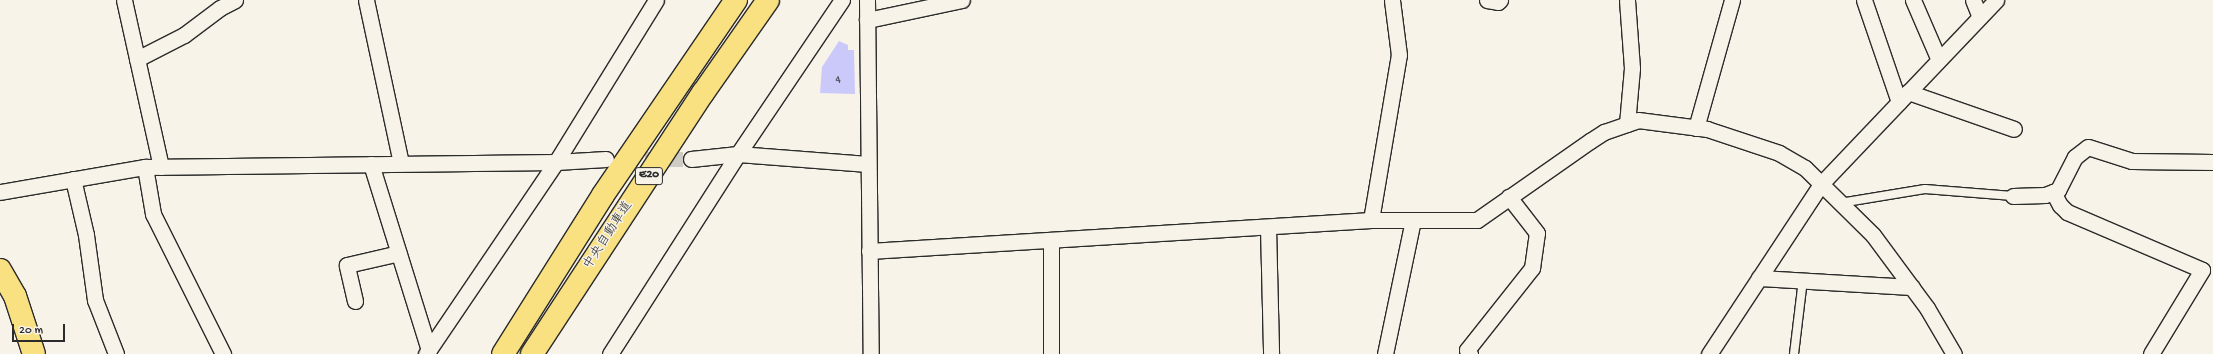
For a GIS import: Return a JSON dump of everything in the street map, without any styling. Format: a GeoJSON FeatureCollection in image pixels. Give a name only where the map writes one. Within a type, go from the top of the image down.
{"type":"FeatureCollection","features":[{"type":"Feature","properties":{"kind":"highway","name":"中央自動車道"},"geometry":{"type":"LineString","coordinates":[[503,354],[603,195],[736,0]]}},
{"type":"Feature","properties":{"kind":"highway","name":"中央自動車道"},"geometry":{"type":"LineString","coordinates":[[532,354],[699,99],[768,0]]}},
{"type":"Feature","properties":{"kind":"highway"},"geometry":{"type":"LineString","coordinates":[[0,270],[15,296],[34,354]]}},
{"type":"Feature","properties":{"kind":"street"},"geometry":{"type":"LineString","coordinates":[[124,0],[162,167]]}},
{"type":"Feature","properties":{"kind":"street"},"geometry":{"type":"LineString","coordinates":[[137,59],[172,42],[235,0]]}},
{"type":"Feature","properties":{"kind":"street"},"geometry":{"type":"LineString","coordinates":[[366,0],[400,163]]}},
{"type":"Feature","properties":{"kind":"street"},"geometry":{"type":"LineString","coordinates":[[428,352],[556,162],[656,0]]}},
{"type":"Feature","properties":{"kind":"street"},"geometry":{"type":"LineString","coordinates":[[610,354],[738,154],[842,0]]}},
{"type":"Feature","properties":{"kind":"street"},"geometry":{"type":"LineString","coordinates":[[867,0],[871,354]]}},
{"type":"Feature","properties":{"kind":"street"},"geometry":{"type":"LineString","coordinates":[[867,20],[962,0]]}},
{"type":"Feature","properties":{"kind":"street"},"geometry":{"type":"LineString","coordinates":[[1371,220],[1399,55],[1392,0]]}},
{"type":"Feature","properties":{"kind":"street"},"geometry":{"type":"LineString","coordinates":[[1487,0],[1498,2],[1500,0]]}},
{"type":"Feature","properties":{"kind":"street"},"geometry":{"type":"LineString","coordinates":[[1627,0],[1632,68],[1627,124]]}},
{"type":"Feature","properties":{"kind":"street"},"geometry":{"type":"LineString","coordinates":[[1696,128],[1732,0]]}},
{"type":"Feature","properties":{"kind":"street"},"geometry":{"type":"LineString","coordinates":[[1864,0],[1904,97]]}},
{"type":"Feature","properties":{"kind":"street"},"geometry":{"type":"LineString","coordinates":[[1913,0],[1939,60]]}},
{"type":"Feature","properties":{"kind":"street"},"geometry":{"type":"LineString","coordinates":[[1973,0],[1980,17]]}},
{"type":"Feature","properties":{"kind":"street"},"geometry":{"type":"LineString","coordinates":[[1709,354],[1821,184],[1996,0]]}},
{"type":"Feature","properties":{"kind":"street"},"geometry":{"type":"LineString","coordinates":[[1904,97],[2014,129]]}},
{"type":"Feature","properties":{"kind":"street"},"geometry":{"type":"LineString","coordinates":[[869,251],[1371,220],[1477,220],[1604,132],[1638,120],[1696,128],[1779,153],[1805,168],[1873,235],[1927,308],[1954,354]]}},
{"type":"Feature","properties":{"kind":"street"},"geometry":{"type":"LineString","coordinates":[[2013,196],[2045,195],[2058,190],[2075,156],[2088,146],[2132,161],[2213,162]]}},
{"type":"Feature","properties":{"kind":"street"},"geometry":{"type":"LineString","coordinates":[[691,159],[738,154],[868,164]]}},
{"type":"Feature","properties":{"kind":"street"},"geometry":{"type":"LineString","coordinates":[[0,192],[145,167],[556,162],[606,159]]}},
{"type":"Feature","properties":{"kind":"street"},"geometry":{"type":"LineString","coordinates":[[372,164],[428,352]]}},
{"type":"Feature","properties":{"kind":"street"},"geometry":{"type":"LineString","coordinates":[[145,167],[153,214],[223,354]]}},
{"type":"Feature","properties":{"kind":"street"},"geometry":{"type":"LineString","coordinates":[[73,179],[86,235],[95,300],[116,354]]}},
{"type":"Feature","properties":{"kind":"street"},"geometry":{"type":"LineString","coordinates":[[2053,192],[2060,205],[2068,212],[2202,270],[2151,354]]}},
{"type":"Feature","properties":{"kind":"street"},"geometry":{"type":"LineString","coordinates":[[1470,354],[1467,350],[1532,268],[1537,233],[1509,197]]}},
{"type":"Feature","properties":{"kind":"street"},"geometry":{"type":"LineString","coordinates":[[1385,354],[1413,220]]}},
{"type":"Feature","properties":{"kind":"street"},"geometry":{"type":"LineString","coordinates":[[1268,227],[1271,354]]}},
{"type":"Feature","properties":{"kind":"street"},"geometry":{"type":"LineString","coordinates":[[1051,240],[1051,354]]}},
{"type":"Feature","properties":{"kind":"street"},"geometry":{"type":"LineString","coordinates":[[355,301],[347,265],[399,253]]}},
{"type":"Feature","properties":{"kind":"street"},"geometry":{"type":"LineString","coordinates":[[1759,278],[1912,287]]}},
{"type":"Feature","properties":{"kind":"lane"},"geometry":{"type":"LineString","coordinates":[[1840,203],[1925,189],[2013,196]]}},
{"type":"Feature","properties":{"kind":"lane"},"geometry":{"type":"LineString","coordinates":[[1794,354],[1803,280]]}},
{"type":"Feature","properties":{"kind":"building"},"geometry":{"type":"Polygon","coordinates":[[[839,41],[848,45],[848,50],[854,50],[855,94],[820,93],[822,67],[839,41]]]}},
{"type":"Feature","properties":{"kind":"tunnel"},"geometry":{"type":"LineString","coordinates":[[622,159],[691,159]]}}]}
